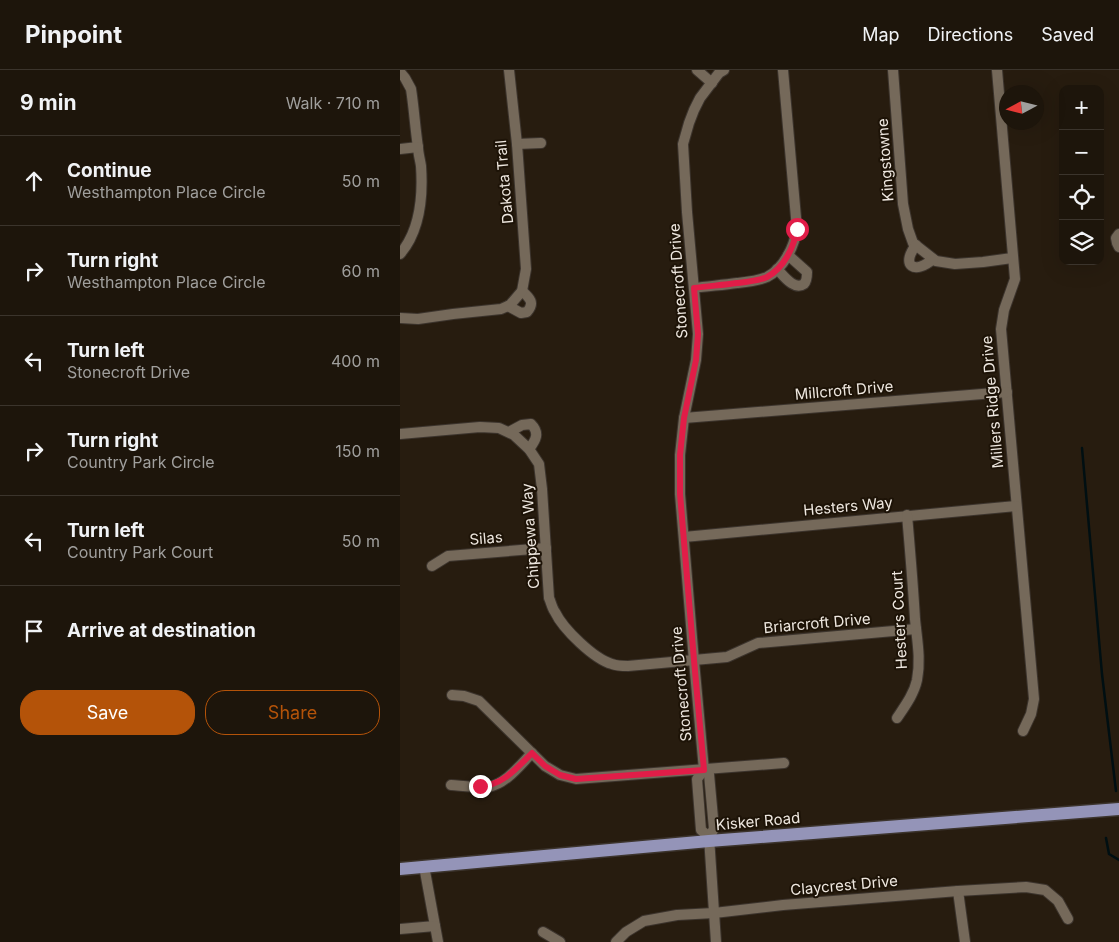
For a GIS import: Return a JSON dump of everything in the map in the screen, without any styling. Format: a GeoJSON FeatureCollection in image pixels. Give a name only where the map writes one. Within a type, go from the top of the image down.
{"type":"FeatureCollection","features":[{"type":"Feature","properties":{"kind":"main road","name":"Kisker Road"},"geometry":{"type":"LineString","coordinates":[[400,869],[709,839],[1119,809]]}},
{"type":"Feature","properties":{"kind":"street","name":"Dakota Trail"},"geometry":{"type":"LineString","coordinates":[[509,70],[517,144],[526,269],[522,291]]}},
{"type":"Feature","properties":{"kind":"street"},"geometry":{"type":"LineString","coordinates":[[697,70],[712,83]]}},
{"type":"Feature","properties":{"kind":"street","name":"Stonecroft Drive"},"geometry":{"type":"LineString","coordinates":[[716,942],[709,839],[714,829],[709,774],[704,770],[694,660],[680,494],[680,455],[684,418],[696,360],[698,334],[683,144],[700,98],[724,70]]}},
{"type":"Feature","properties":{"kind":"street"},"geometry":{"type":"LineString","coordinates":[[694,288],[756,280],[768,276],[777,270],[791,251],[796,239],[797,229],[783,70]]}},
{"type":"Feature","properties":{"kind":"street","name":"Kingstowne"},"geometry":{"type":"LineString","coordinates":[[893,70],[905,219],[910,236],[916,245],[936,261],[955,264],[1012,258]]}},
{"type":"Feature","properties":{"kind":"street","name":"Millers Ridge Drive"},"geometry":{"type":"LineString","coordinates":[[996,70],[1015,279],[1004,310],[1001,329],[1034,700],[1031,714],[1023,731]]}},
{"type":"Feature","properties":{"kind":"street"},"geometry":{"type":"LineString","coordinates":[[400,71],[411,89],[421,166],[420,205],[417,218],[409,242],[400,254]]}},
{"type":"Feature","properties":{"kind":"street"},"geometry":{"type":"LineString","coordinates":[[517,144],[541,143]]}},
{"type":"Feature","properties":{"kind":"street"},"geometry":{"type":"LineString","coordinates":[[400,149],[418,147]]}},
{"type":"Feature","properties":{"kind":"street"},"geometry":{"type":"LineString","coordinates":[[1119,234],[1116,238],[1119,247]]}},
{"type":"Feature","properties":{"kind":"street","name":"Kingstowne"},"geometry":{"type":"LineString","coordinates":[[916,245],[909,256],[910,265],[921,267],[932,259]]}},
{"type":"Feature","properties":{"kind":"street"},"geometry":{"type":"LineString","coordinates":[[777,270],[796,286],[806,282],[807,272],[788,255]]}},
{"type":"Feature","properties":{"kind":"street"},"geometry":{"type":"LineString","coordinates":[[400,318],[418,319],[501,309],[510,305],[522,291],[529,297],[531,303],[530,309],[527,312],[521,312],[508,306]]}},
{"type":"Feature","properties":{"kind":"street","name":"Millcroft Drive"},"geometry":{"type":"LineString","coordinates":[[684,418],[1007,392]]}},
{"type":"Feature","properties":{"kind":"street"},"geometry":{"type":"LineString","coordinates":[[508,432],[522,424],[531,424],[537,432],[535,441],[529,449]]}},
{"type":"Feature","properties":{"kind":"street","name":"Chippewa Way"},"geometry":{"type":"LineString","coordinates":[[400,434],[480,427],[499,428],[514,435],[529,449],[539,464],[549,598],[555,613],[566,628],[580,643],[598,657],[612,664],[628,666],[694,660]]}},
{"type":"Feature","properties":{"kind":"street","name":"Hesters Way"},"geometry":{"type":"LineString","coordinates":[[684,537],[1016,506]]}},
{"type":"Feature","properties":{"kind":"street","name":"Hesters Court"},"geometry":{"type":"LineString","coordinates":[[897,718],[910,698],[919,666],[907,515]]}},
{"type":"Feature","properties":{"kind":"street","name":"Silas"},"geometry":{"type":"LineString","coordinates":[[432,566],[448,556],[546,548]]}},
{"type":"Feature","properties":{"kind":"street","name":"Briarcroft Drive"},"geometry":{"type":"LineString","coordinates":[[694,660],[727,657],[758,643],[916,629]]}},
{"type":"Feature","properties":{"kind":"street"},"geometry":{"type":"LineString","coordinates":[[452,694],[479,701],[545,766],[560,775],[576,779],[784,763]]}},
{"type":"Feature","properties":{"kind":"street"},"geometry":{"type":"LineString","coordinates":[[451,785],[489,786],[503,780],[532,753]]}},
{"type":"Feature","properties":{"kind":"street"},"geometry":{"type":"LineString","coordinates":[[424,866],[438,942]]}},
{"type":"Feature","properties":{"kind":"street","name":"Claycrest Drive"},"geometry":{"type":"LineString","coordinates":[[616,942],[626,932],[644,921],[677,915],[958,890],[1026,887],[1045,890],[1058,901],[1068,919]]}},
{"type":"Feature","properties":{"kind":"street"},"geometry":{"type":"LineString","coordinates":[[958,890],[965,942]]}},
{"type":"Feature","properties":{"kind":"street"},"geometry":{"type":"LineString","coordinates":[[400,930],[435,926]]}},
{"type":"Feature","properties":{"kind":"street"},"geometry":{"type":"LineString","coordinates":[[543,932],[560,942]]}},
{"type":"Feature","properties":{"kind":"waterway"},"geometry":{"type":"LineString","coordinates":[[1082,448],[1102,674],[1116,791]]}},
{"type":"Feature","properties":{"kind":"waterway"},"geometry":{"type":"LineString","coordinates":[[1106,838],[1109,854],[1119,860]]}},
{"type":"Feature","properties":{"kind":"route"},"geometry":{"type":"LineString","coordinates":[[480,786],[489,786],[503,780],[532,753],[545,766],[560,775],[576,779],[704,770],[680,494],[680,455],[684,418],[696,360],[698,334],[694,288],[756,280],[768,276],[777,270],[791,251],[796,239],[797,229]]}}]}
